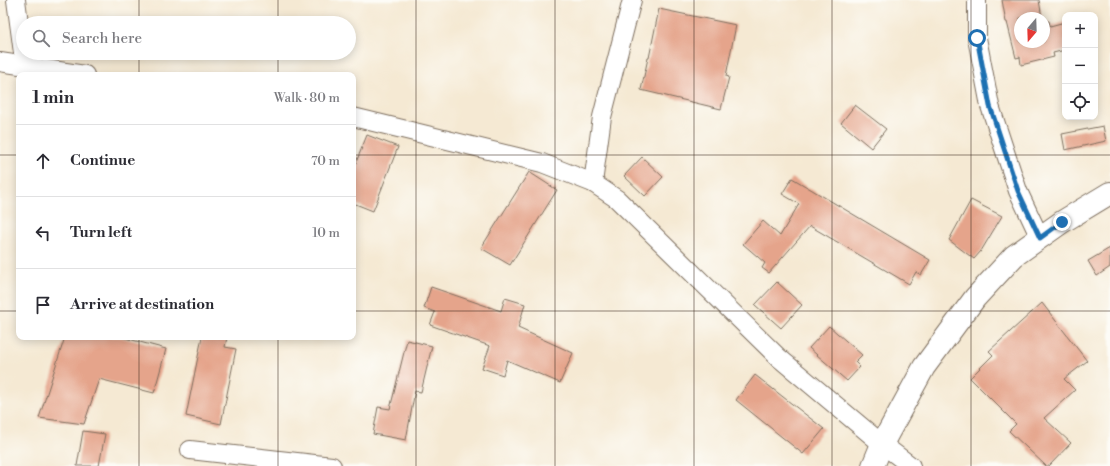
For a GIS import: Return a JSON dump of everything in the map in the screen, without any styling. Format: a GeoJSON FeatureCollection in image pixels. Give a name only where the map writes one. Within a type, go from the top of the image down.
{"type":"FeatureCollection","features":[{"type":"Feature","properties":{"kind":"street"},"geometry":{"type":"LineString","coordinates":[[16,0],[18,16]]}},
{"type":"Feature","properties":{"kind":"street"},"geometry":{"type":"LineString","coordinates":[[593,183],[602,117],[632,0]]}},
{"type":"Feature","properties":{"kind":"street"},"geometry":{"type":"LineString","coordinates":[[977,0],[977,38],[990,106],[1018,191],[1040,238]]}},
{"type":"Feature","properties":{"kind":"street"},"geometry":{"type":"LineString","coordinates":[[0,62],[16,59]]}},
{"type":"Feature","properties":{"kind":"street"},"geometry":{"type":"LineString","coordinates":[[34,60],[75,72]]}},
{"type":"Feature","properties":{"kind":"street"},"geometry":{"type":"LineString","coordinates":[[356,118],[542,163],[593,183],[617,199],[778,357],[882,444],[911,466]]}},
{"type":"Feature","properties":{"kind":"street"},"geometry":{"type":"LineString","coordinates":[[873,466],[882,444],[924,367],[975,298],[1014,256],[1110,192]]}},
{"type":"Feature","properties":{"kind":"street"},"geometry":{"type":"LineString","coordinates":[[190,450],[332,466]]}},
{"type":"Feature","properties":{"kind":"building"},"geometry":{"type":"Polygon","coordinates":[[[1002,0],[1039,0],[1041,12],[1014,12],[1014,48],[1050,48],[1050,26],[1062,23],[1062,51],[1053,53],[1054,57],[1021,65],[1020,57],[1016,58],[1006,22],[1002,0]]]}},
{"type":"Feature","properties":{"kind":"building"},"geometry":{"type":"Polygon","coordinates":[[[659,9],[736,25],[726,76],[729,77],[721,109],[641,90],[659,9]]]}},
{"type":"Feature","properties":{"kind":"building"},"geometry":{"type":"Polygon","coordinates":[[[855,105],[886,129],[871,148],[841,123],[855,105]]]}},
{"type":"Feature","properties":{"kind":"building"},"geometry":{"type":"Polygon","coordinates":[[[1103,126],[1106,141],[1065,150],[1062,134],[1103,126]]]}},
{"type":"Feature","properties":{"kind":"building"},"geometry":{"type":"Polygon","coordinates":[[[367,135],[398,147],[373,211],[356,204],[356,162],[367,135]]]}},
{"type":"Feature","properties":{"kind":"building"},"geometry":{"type":"Polygon","coordinates":[[[642,157],[663,177],[645,196],[624,176],[642,157]]]}},
{"type":"Feature","properties":{"kind":"building"},"geometry":{"type":"Polygon","coordinates":[[[529,172],[557,190],[510,265],[481,248],[529,172]]]}},
{"type":"Feature","properties":{"kind":"building"},"geometry":{"type":"Polygon","coordinates":[[[792,178],[930,260],[921,275],[916,272],[909,284],[810,226],[769,273],[762,268],[765,263],[743,244],[763,221],[780,236],[799,204],[782,194],[792,178]]]}},
{"type":"Feature","properties":{"kind":"building"},"geometry":{"type":"Polygon","coordinates":[[[971,200],[1002,216],[981,251],[974,259],[949,240],[971,200]]]}},
{"type":"Feature","properties":{"kind":"building"},"geometry":{"type":"Polygon","coordinates":[[[1110,248],[1110,267],[1097,276],[1088,261],[1110,248]]]}},
{"type":"Feature","properties":{"kind":"building"},"geometry":{"type":"Polygon","coordinates":[[[777,282],[802,305],[781,328],[755,305],[777,282]]]}},
{"type":"Feature","properties":{"kind":"building"},"geometry":{"type":"Polygon","coordinates":[[[431,287],[501,311],[505,298],[525,304],[518,328],[573,353],[560,383],[507,360],[503,375],[482,368],[490,346],[430,325],[435,312],[424,308],[431,287]]]}},
{"type":"Feature","properties":{"kind":"building"},"geometry":{"type":"Polygon","coordinates":[[[1042,303],[1087,361],[1064,379],[1075,390],[1044,418],[1071,443],[1049,466],[1046,466],[1009,431],[1016,424],[970,378],[993,355],[989,351],[1042,303]]]}},
{"type":"Feature","properties":{"kind":"building"},"geometry":{"type":"Polygon","coordinates":[[[829,326],[862,355],[855,362],[860,367],[847,381],[809,348],[829,326]]]}},
{"type":"Feature","properties":{"kind":"building"},"geometry":{"type":"Polygon","coordinates":[[[64,340],[132,340],[166,349],[154,393],[99,379],[84,424],[39,418],[64,340]]]}},
{"type":"Feature","properties":{"kind":"building"},"geometry":{"type":"Polygon","coordinates":[[[201,340],[226,340],[225,347],[236,349],[221,424],[186,416],[201,340]]]}},
{"type":"Feature","properties":{"kind":"building"},"geometry":{"type":"Polygon","coordinates":[[[407,340],[432,346],[421,392],[415,391],[406,440],[373,434],[378,407],[390,409],[407,340]]]}},
{"type":"Feature","properties":{"kind":"building"},"geometry":{"type":"Polygon","coordinates":[[[755,375],[824,429],[803,454],[736,400],[755,375]]]}},
{"type":"Feature","properties":{"kind":"building"},"geometry":{"type":"Polygon","coordinates":[[[83,431],[105,434],[99,466],[77,466],[83,431]]]}},
{"type":"Feature","properties":{"kind":"route"},"geometry":{"type":"LineString","coordinates":[[977,38],[990,106],[1018,191],[1040,238],[1062,222]]}}]}
